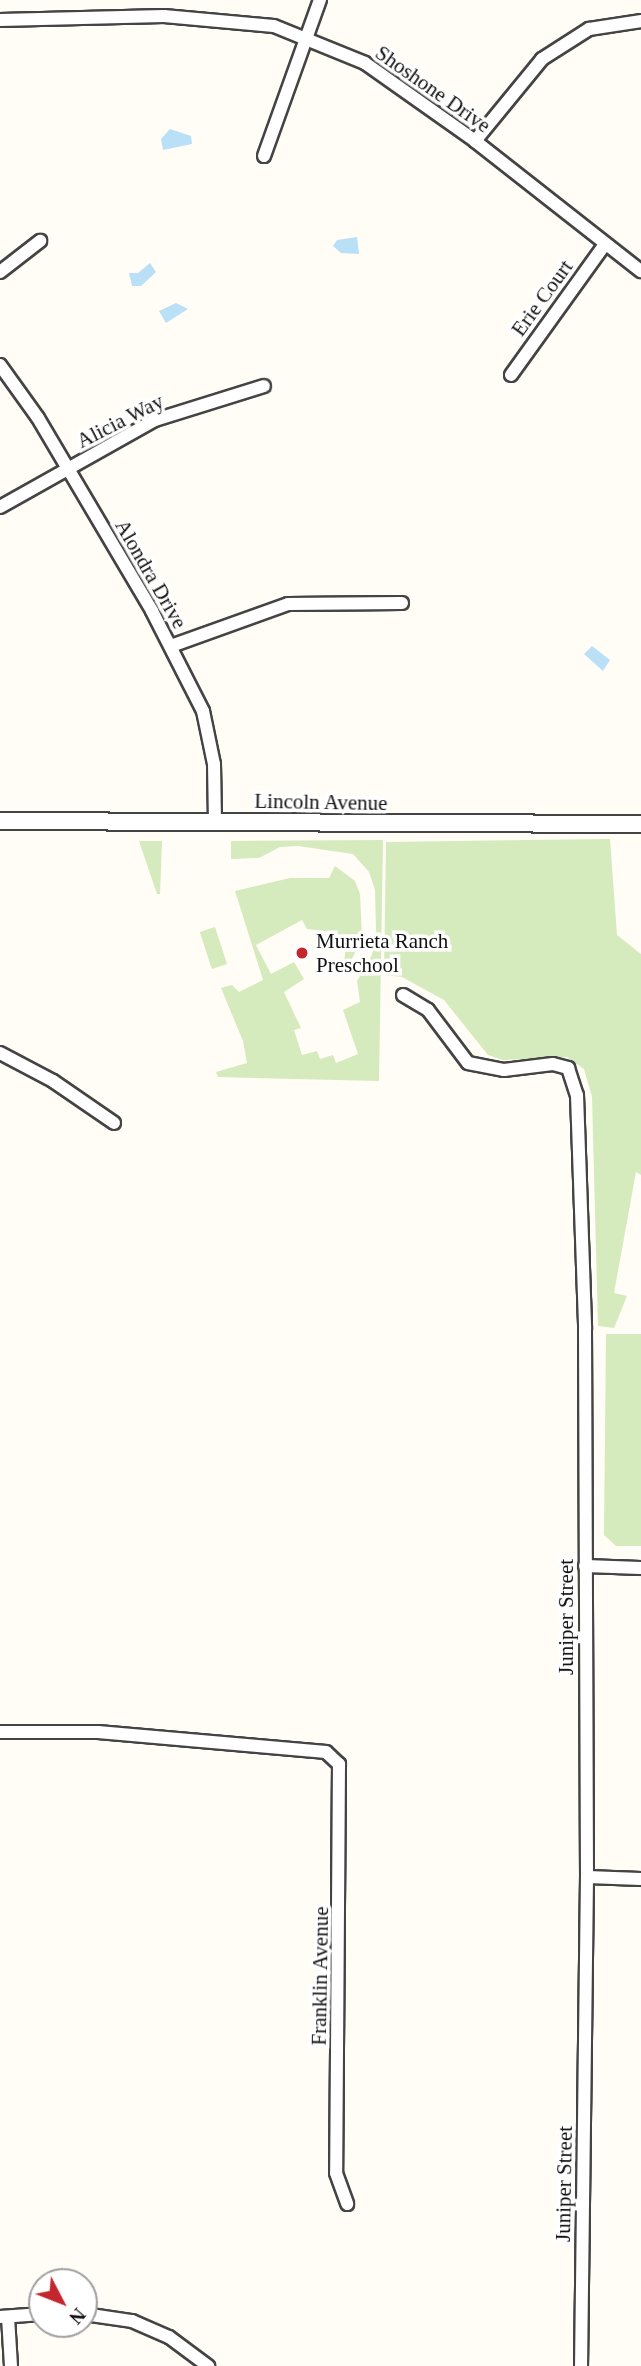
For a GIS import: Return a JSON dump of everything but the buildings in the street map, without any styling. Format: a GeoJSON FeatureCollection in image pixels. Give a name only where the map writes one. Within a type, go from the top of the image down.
{"type":"FeatureCollection","features":[{"type":"Feature","properties":{"kind":"street"},"geometry":{"type":"LineString","coordinates":[[264,156],[320,0]]}},
{"type":"Feature","properties":{"kind":"street","name":"Shoshone Drive"},"geometry":{"type":"LineString","coordinates":[[0,20],[164,16],[274,26],[305,38],[365,63],[475,141],[641,271]]}},
{"type":"Feature","properties":{"kind":"street"},"geometry":{"type":"LineString","coordinates":[[475,141],[542,59],[589,29],[641,21]]}},
{"type":"Feature","properties":{"kind":"street"},"geometry":{"type":"LineString","coordinates":[[0,272],[40,241]]}},
{"type":"Feature","properties":{"kind":"street","name":"Erie Court"},"geometry":{"type":"LineString","coordinates":[[511,375],[605,244]]}},
{"type":"Feature","properties":{"kind":"street","name":"Alondra Drive"},"geometry":{"type":"LineString","coordinates":[[0,365],[69,470],[171,646],[202,711],[214,764],[215,822]]}},
{"type":"Feature","properties":{"kind":"street","name":"Alicia Way"},"geometry":{"type":"LineString","coordinates":[[0,507],[155,420],[264,386]]}},
{"type":"Feature","properties":{"kind":"street"},"geometry":{"type":"LineString","coordinates":[[171,646],[288,604],[402,603]]}},
{"type":"Feature","properties":{"kind":"street","name":"Lincoln Avenue"},"geometry":{"type":"LineString","coordinates":[[0,821],[641,824]]}},
{"type":"Feature","properties":{"kind":"street","name":"Juniper Street"},"geometry":{"type":"LineString","coordinates":[[403,995],[428,1010],[468,1063],[503,1070],[553,1064],[568,1068],[573,1078],[585,1329],[587,1877],[580,2366]]}},
{"type":"Feature","properties":{"kind":"street"},"geometry":{"type":"LineString","coordinates":[[0,1053],[54,1081],[114,1123]]}},
{"type":"Feature","properties":{"kind":"street"},"geometry":{"type":"LineString","coordinates":[[585,1566],[641,1568]]}},
{"type":"Feature","properties":{"kind":"street","name":"Franklin Avenue"},"geometry":{"type":"LineString","coordinates":[[0,1732],[98,1732],[326,1752],[339,1764],[341,1778],[336,2174],[347,2204]]}},
{"type":"Feature","properties":{"kind":"street"},"geometry":{"type":"LineString","coordinates":[[587,1877],[641,1879]]}},
{"type":"Feature","properties":{"kind":"street"},"geometry":{"type":"LineString","coordinates":[[11,2366],[4,2317],[28,2315]]}},
{"type":"Feature","properties":{"kind":"street"},"geometry":{"type":"LineString","coordinates":[[98,2316],[131,2321],[169,2337],[208,2366]]}},
{"type":"Feature","properties":{"kind":"green space"},"geometry":{"type":"Polygon","coordinates":[[[610,839],[617,935],[641,954],[641,1175],[636,1172],[614,1293],[627,1296],[614,1328],[598,1326],[592,1097],[584,1069],[567,1057],[503,1060],[488,1055],[444,1000],[402,977],[384,975],[386,842],[610,839]]]}},
{"type":"Feature","properties":{"kind":"green space"},"geometry":{"type":"Polygon","coordinates":[[[383,840],[379,1081],[218,1077],[216,1072],[247,1063],[243,1041],[221,988],[232,985],[239,992],[263,980],[235,891],[290,878],[329,878],[335,866],[355,881],[360,894],[362,938],[349,965],[344,964],[346,943],[330,941],[331,932],[307,929],[302,920],[256,945],[271,974],[294,962],[304,979],[284,992],[301,1028],[294,1030],[302,1055],[317,1051],[320,1059],[333,1055],[336,1063],[358,1054],[343,1010],[360,1002],[357,981],[372,955],[376,930],[375,890],[369,872],[353,854],[298,846],[280,847],[259,858],[231,859],[231,841],[383,840]]]}},
{"type":"Feature","properties":{"kind":"green space"},"geometry":{"type":"Polygon","coordinates":[[[139,841],[162,841],[160,894],[157,894],[139,841]]]}},
{"type":"Feature","properties":{"kind":"green space"},"geometry":{"type":"Polygon","coordinates":[[[215,927],[227,964],[212,969],[200,932],[215,927]]]}},
{"type":"Feature","properties":{"kind":"green space"},"geometry":{"type":"Polygon","coordinates":[[[606,1334],[641,1334],[641,1546],[616,1546],[604,1535],[606,1334]]]}},
{"type":"Feature","properties":{"kind":"water"},"geometry":{"type":"Polygon","coordinates":[[[170,129],[191,136],[192,144],[163,150],[161,139],[170,129]]]}},
{"type":"Feature","properties":{"kind":"water"},"geometry":{"type":"Polygon","coordinates":[[[357,237],[359,254],[341,253],[333,246],[337,240],[357,237]]]}},
{"type":"Feature","properties":{"kind":"water"},"geometry":{"type":"Polygon","coordinates":[[[150,263],[156,272],[141,286],[132,286],[129,273],[138,273],[150,263]]]}},
{"type":"Feature","properties":{"kind":"water"},"geometry":{"type":"Polygon","coordinates":[[[176,303],[188,309],[166,323],[159,311],[176,303]]]}},
{"type":"Feature","properties":{"kind":"water"},"geometry":{"type":"Polygon","coordinates":[[[592,646],[610,660],[603,671],[584,654],[592,646]]]}},
{"type":"Feature","properties":{"kind":"place","name":"Murrieta Ranch Preschool"},"geometry":{"type":"Point","coordinates":[302,953]}}]}
